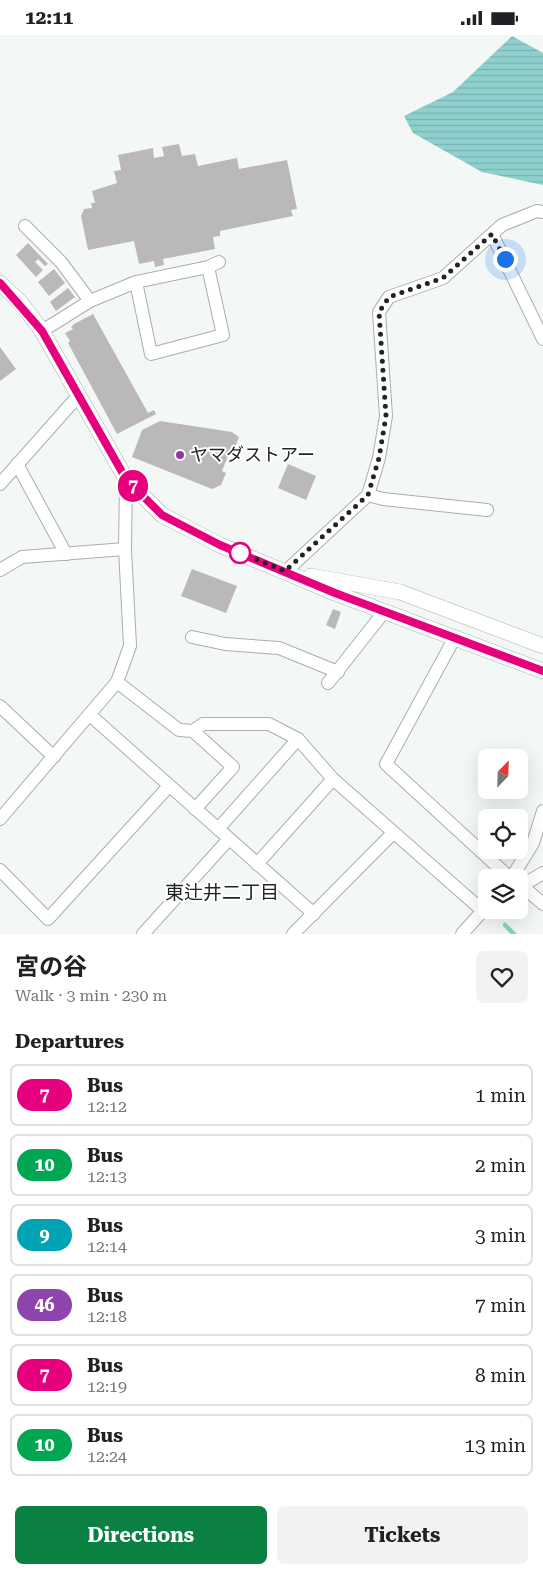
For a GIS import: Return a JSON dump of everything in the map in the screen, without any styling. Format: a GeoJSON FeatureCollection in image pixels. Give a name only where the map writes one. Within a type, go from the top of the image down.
{"type":"FeatureCollection","features":[{"type":"Feature","properties":{"kind":"street"},"geometry":{"type":"LineString","coordinates":[[285,571],[368,495],[379,458],[386,416],[379,312],[389,297],[443,278],[502,225],[537,211],[543,212]]}},
{"type":"Feature","properties":{"kind":"street"},"geometry":{"type":"LineString","coordinates":[[25,226],[61,263],[90,301]]}},
{"type":"Feature","properties":{"kind":"street"},"geometry":{"type":"LineString","coordinates":[[492,234],[543,339]]}},
{"type":"Feature","properties":{"kind":"street"},"geometry":{"type":"LineString","coordinates":[[42,331],[90,301],[136,282],[214,264],[222,335],[151,354],[136,282]]}},
{"type":"Feature","properties":{"kind":"street"},"geometry":{"type":"LineString","coordinates":[[0,283],[42,331],[126,479],[162,515],[186,529],[384,612],[543,671]]}},
{"type":"Feature","properties":{"kind":"street"},"geometry":{"type":"LineString","coordinates":[[0,483],[79,395]]}},
{"type":"Feature","properties":{"kind":"street"},"geometry":{"type":"LineString","coordinates":[[17,464],[66,554]]}},
{"type":"Feature","properties":{"kind":"street"},"geometry":{"type":"LineString","coordinates":[[0,819],[117,682],[130,646],[125,549],[126,479]]}},
{"type":"Feature","properties":{"kind":"street"},"geometry":{"type":"LineString","coordinates":[[368,495],[383,499],[487,510]]}},
{"type":"Feature","properties":{"kind":"street"},"geometry":{"type":"LineString","coordinates":[[0,570],[22,557],[125,549]]}},
{"type":"Feature","properties":{"kind":"street"},"geometry":{"type":"LineString","coordinates":[[285,571],[400,592],[543,646]]}},
{"type":"Feature","properties":{"kind":"street"},"geometry":{"type":"LineString","coordinates":[[328,683],[384,612]]}},
{"type":"Feature","properties":{"kind":"street"},"geometry":{"type":"LineString","coordinates":[[192,637],[225,644],[280,648],[338,672]]}},
{"type":"Feature","properties":{"kind":"street"},"geometry":{"type":"LineString","coordinates":[[454,639],[386,764],[503,869]]}},
{"type":"Feature","properties":{"kind":"street"},"geometry":{"type":"LineString","coordinates":[[117,682],[179,730],[193,731],[233,767],[195,809]]}},
{"type":"Feature","properties":{"kind":"street"},"geometry":{"type":"LineString","coordinates":[[0,706],[54,757]]}},
{"type":"Feature","properties":{"kind":"street"},"geometry":{"type":"LineString","coordinates":[[90,715],[314,914]]}},
{"type":"Feature","properties":{"kind":"street"},"geometry":{"type":"LineString","coordinates":[[193,731],[203,724],[269,724],[298,739],[333,779],[393,833],[478,904]]}},
{"type":"Feature","properties":{"kind":"street"},"geometry":{"type":"LineString","coordinates":[[218,829],[298,739]]}},
{"type":"Feature","properties":{"kind":"street"},"geometry":{"type":"LineString","coordinates":[[257,864],[333,779]]}},
{"type":"Feature","properties":{"kind":"street"},"geometry":{"type":"LineString","coordinates":[[0,870],[48,919],[169,786]]}},
{"type":"Feature","properties":{"kind":"street"},"geometry":{"type":"LineString","coordinates":[[521,869],[533,843],[543,811]]}},
{"type":"Feature","properties":{"kind":"street"},"geometry":{"type":"LineString","coordinates":[[293,934],[393,833]]}},
{"type":"Feature","properties":{"kind":"street"},"geometry":{"type":"LineString","coordinates":[[143,934],[228,839]]}},
{"type":"Feature","properties":{"kind":"street"},"geometry":{"type":"LineString","coordinates":[[528,877],[543,873]]}},
{"type":"Feature","properties":{"kind":"street"},"geometry":{"type":"LineString","coordinates":[[528,891],[543,904]]}},
{"type":"Feature","properties":{"kind":"street"},"geometry":{"type":"LineString","coordinates":[[462,934],[478,916]]}},
{"type":"Feature","properties":{"kind":"water"},"geometry":{"type":"Polygon","coordinates":[[[512,36],[543,53],[543,185],[482,172],[413,133],[404,116],[453,92],[512,36]]]}},
{"type":"Feature","properties":{"kind":"building"},"geometry":{"type":"Polygon","coordinates":[[[179,144],[182,156],[195,154],[198,166],[237,158],[239,169],[287,160],[297,209],[291,210],[293,216],[220,231],[220,236],[213,237],[215,249],[163,259],[164,265],[155,267],[154,261],[139,264],[134,241],[88,250],[81,216],[84,209],[92,208],[91,203],[95,203],[92,191],[117,183],[114,171],[121,170],[118,155],[153,148],[154,158],[164,156],[162,147],[179,144]]]}},
{"type":"Feature","properties":{"kind":"building"},"geometry":{"type":"Polygon","coordinates":[[[28,243],[48,264],[45,266],[38,259],[35,262],[43,270],[36,277],[16,255],[28,243]]]}},
{"type":"Feature","properties":{"kind":"building"},"geometry":{"type":"Polygon","coordinates":[[[54,269],[65,283],[49,296],[38,282],[54,269]]]}},
{"type":"Feature","properties":{"kind":"building"},"geometry":{"type":"Polygon","coordinates":[[[68,288],[75,297],[56,311],[50,302],[68,288]]]}},
{"type":"Feature","properties":{"kind":"building"},"geometry":{"type":"Polygon","coordinates":[[[93,314],[148,413],[154,410],[156,414],[117,434],[68,343],[70,341],[65,333],[73,329],[71,327],[74,324],[93,314]]]}},
{"type":"Feature","properties":{"kind":"building"},"geometry":{"type":"Polygon","coordinates":[[[0,347],[16,369],[0,381],[0,347]]]}},
{"type":"Feature","properties":{"kind":"building","name":"ヤマダストアー"},"geometry":{"type":"Polygon","coordinates":[[[160,421],[232,432],[239,437],[233,452],[230,451],[222,471],[226,473],[221,485],[212,489],[132,457],[142,430],[160,421]]]}},
{"type":"Feature","properties":{"kind":"building"},"geometry":{"type":"Polygon","coordinates":[[[288,464],[316,476],[306,500],[278,488],[288,464]]]}},
{"type":"Feature","properties":{"kind":"building"},"geometry":{"type":"Polygon","coordinates":[[[192,569],[237,586],[226,613],[181,596],[192,569]]]}},
{"type":"Feature","properties":{"kind":"building"},"geometry":{"type":"Polygon","coordinates":[[[333,609],[341,612],[335,629],[326,625],[333,609]]]}},
{"type":"Feature","properties":{"kind":"waterway"},"geometry":{"type":"LineString","coordinates":[[505,925],[514,934]]}},
{"type":"Feature","properties":{"kind":"bus line","name":"7"},"geometry":{"type":"LineString","coordinates":[[0,283],[21,303],[42,331],[126,479],[162,515],[220,545],[335,593],[543,671]]}},
{"type":"Feature","properties":{"kind":"place","name":"ヤマダストアー"},"geometry":{"type":"Point","coordinates":[180,455]}},
{"type":"Feature","properties":{"kind":"district","name":"東辻井二丁目"},"geometry":{"type":"Point","coordinates":[222,892]}},
{"type":"Feature","properties":{"kind":"route"},"geometry":{"type":"LineString","coordinates":[[240,553],[236,551],[285,571],[368,495],[379,458],[386,416],[382,389],[379,312],[389,297],[443,278],[492,234],[505,259]]}}]}
